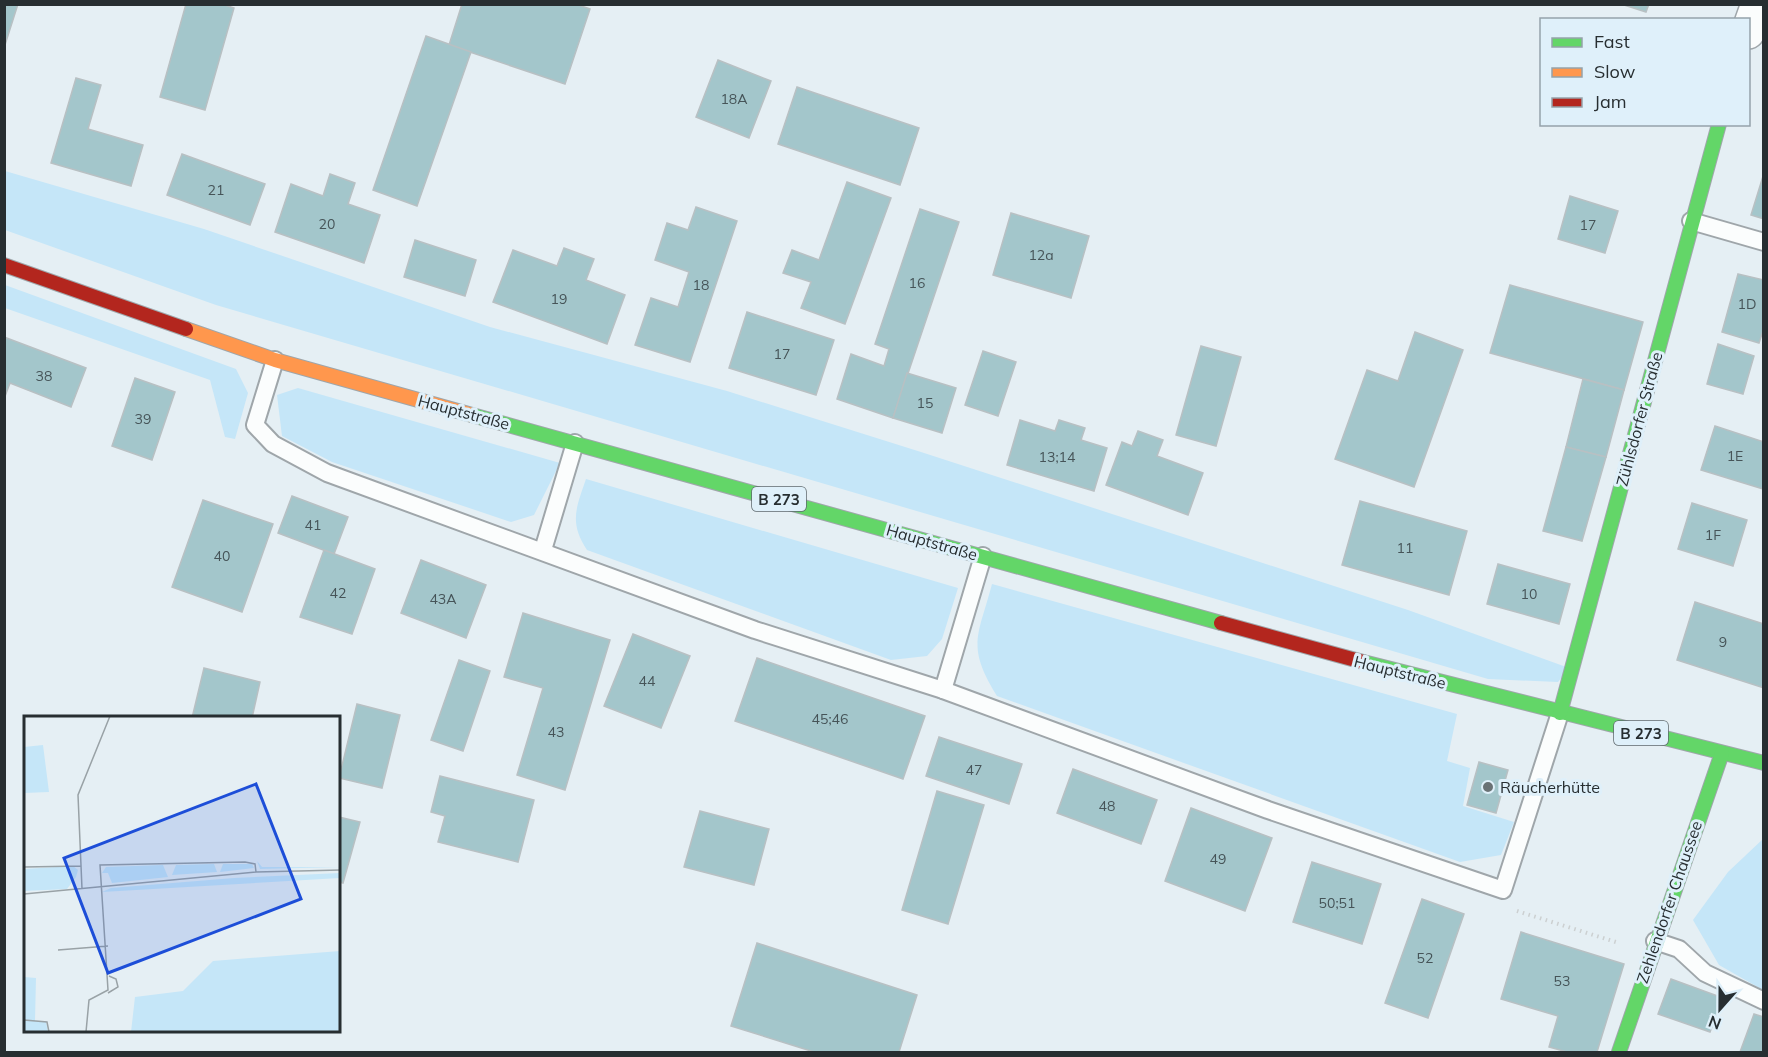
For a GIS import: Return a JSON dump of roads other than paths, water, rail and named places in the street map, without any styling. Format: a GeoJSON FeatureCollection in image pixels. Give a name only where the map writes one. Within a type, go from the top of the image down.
{"type":"FeatureCollection","features":[{"type":"Feature","properties":{"kind":"main road","name":"Zühlsdorfer Straße"},"geometry":{"type":"LineString","coordinates":[[1560,713],[1718,126]]}},
{"type":"Feature","properties":{"kind":"main road","name":"Hauptstraße"},"geometry":{"type":"LineString","coordinates":[[4,265],[275,360],[1353,660],[1764,763]]}},
{"type":"Feature","properties":{"kind":"main road","name":"Zehlendorfer Chaussee"},"geometry":{"type":"LineString","coordinates":[[1619,1053],[1653,947],[1722,753]]}},
{"type":"Feature","properties":{"kind":"street"},"geometry":{"type":"LineString","coordinates":[[1750,29],[1758,4]]}},
{"type":"Feature","properties":{"kind":"lane"},"geometry":{"type":"LineString","coordinates":[[1691,221],[1764,242]]}},
{"type":"Feature","properties":{"kind":"lane"},"geometry":{"type":"LineString","coordinates":[[275,360],[255,425],[273,444],[327,473],[543,550],[755,630],[943,690],[1268,810],[1503,890],[1560,713]]}},
{"type":"Feature","properties":{"kind":"lane"},"geometry":{"type":"LineString","coordinates":[[543,550],[575,443]]}},
{"type":"Feature","properties":{"kind":"lane"},"geometry":{"type":"LineString","coordinates":[[943,690],[983,556]]}},
{"type":"Feature","properties":{"kind":"lane"},"geometry":{"type":"LineString","coordinates":[[1653,947],[1679,949],[1705,973],[1764,1001]]}},
{"type":"Feature","properties":{"kind":"place","name":"Räucherhütte"},"geometry":{"type":"Point","coordinates":[1488,787]}}]}
